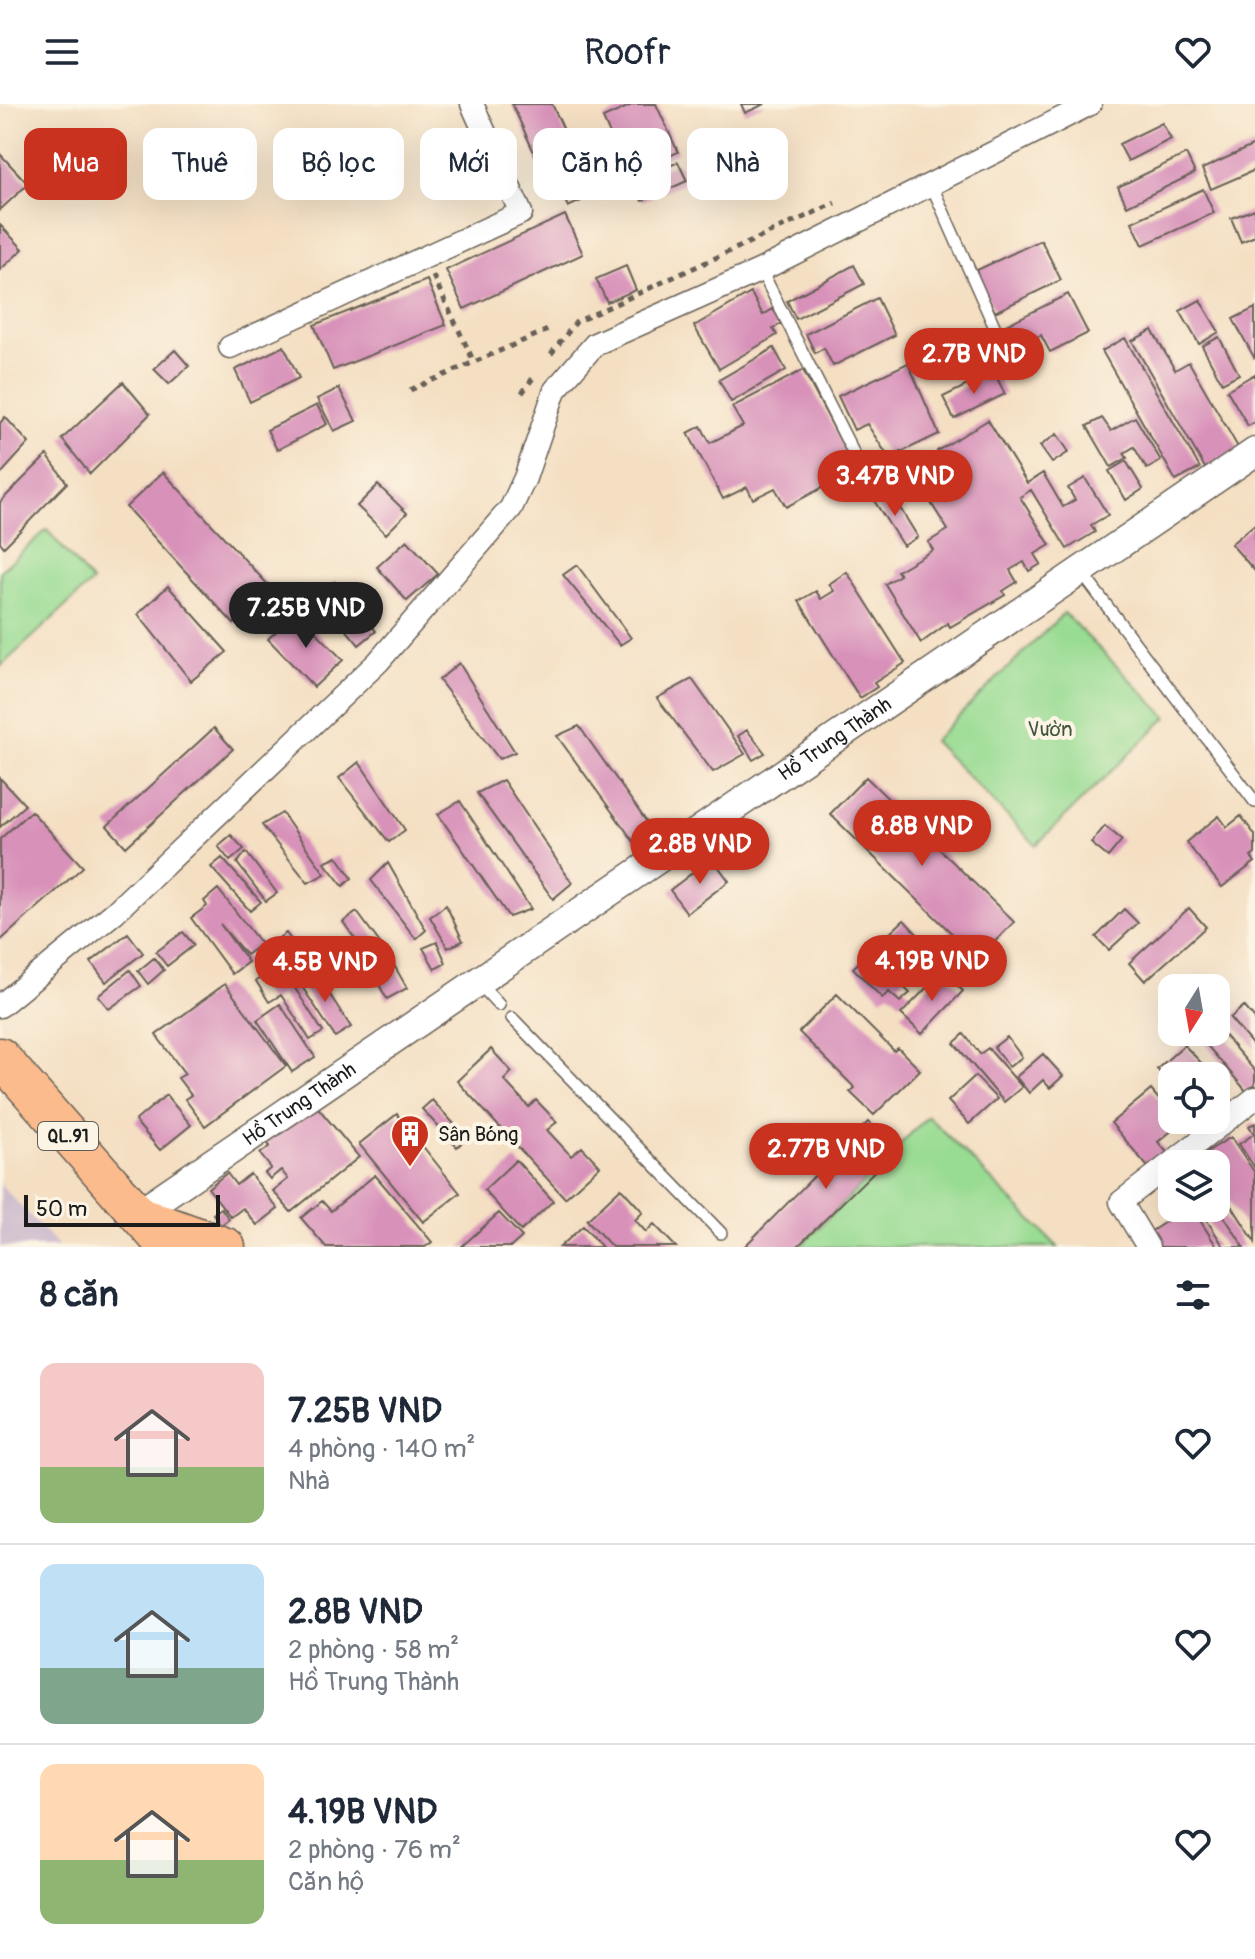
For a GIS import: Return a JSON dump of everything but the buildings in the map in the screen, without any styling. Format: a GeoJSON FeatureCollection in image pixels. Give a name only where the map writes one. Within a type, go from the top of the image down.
{"type":"FeatureCollection","features":[{"type":"Feature","properties":{"kind":"highway","name":"QL.91"},"geometry":{"type":"LineString","coordinates":[[0,1057],[167,1247]]}},
{"type":"Feature","properties":{"kind":"highway","name":"QL.91"},"geometry":{"type":"LineString","coordinates":[[137,1214],[226,1247]]}},
{"type":"Feature","properties":{"kind":"street"},"geometry":{"type":"LineString","coordinates":[[230,347],[521,213],[472,104]]}},
{"type":"Feature","properties":{"kind":"street"},"geometry":{"type":"LineString","coordinates":[[0,1006],[115,912],[378,662],[511,508],[525,478],[555,390],[595,344],[761,270],[1090,104]]}},
{"type":"Feature","properties":{"kind":"street","name":"Hồ Trung Thành"},"geometry":{"type":"LineString","coordinates":[[137,1214],[1255,452]]}},
{"type":"Feature","properties":{"kind":"street"},"geometry":{"type":"LineString","coordinates":[[1148,1247],[1121,1202],[1255,1098]]}},
{"type":"Feature","properties":{"kind":"lane"},"geometry":{"type":"LineString","coordinates":[[931,184],[1012,366]]}},
{"type":"Feature","properties":{"kind":"lane"},"geometry":{"type":"LineString","coordinates":[[761,270],[862,470]]}},
{"type":"Feature","properties":{"kind":"lane"},"geometry":{"type":"LineString","coordinates":[[1081,571],[1255,802]]}},
{"type":"Feature","properties":{"kind":"lane"},"geometry":{"type":"LineString","coordinates":[[478,981],[499,1005]]}},
{"type":"Feature","properties":{"kind":"lane"},"geometry":{"type":"LineString","coordinates":[[512,1018],[721,1233]]}},
{"type":"Feature","properties":{"kind":"path"},"geometry":{"type":"LineString","coordinates":[[423,258],[474,362]]}},
{"type":"Feature","properties":{"kind":"path"},"geometry":{"type":"LineString","coordinates":[[410,390],[550,329]]}},
{"type":"Feature","properties":{"kind":"shaded area"},"geometry":{"type":"Polygon","coordinates":[[[0,1184],[59,1247],[0,1247],[0,1184]]]}},
{"type":"Feature","properties":{"kind":"green space"},"geometry":{"type":"Polygon","coordinates":[[[47,530],[92,582],[0,667],[0,571],[47,530]]]}},
{"type":"Feature","properties":{"kind":"green space","name":"Vườn"},"geometry":{"type":"Polygon","coordinates":[[[1064,613],[1167,717],[1036,845],[933,741],[1064,613]]]}},
{"type":"Feature","properties":{"kind":"green space"},"geometry":{"type":"Polygon","coordinates":[[[928,1116],[1058,1247],[800,1247],[928,1116]]]}},
{"type":"Feature","properties":{"kind":"place","name":"Sân Bóng"},"geometry":{"type":"Point","coordinates":[410,1168]}}]}
